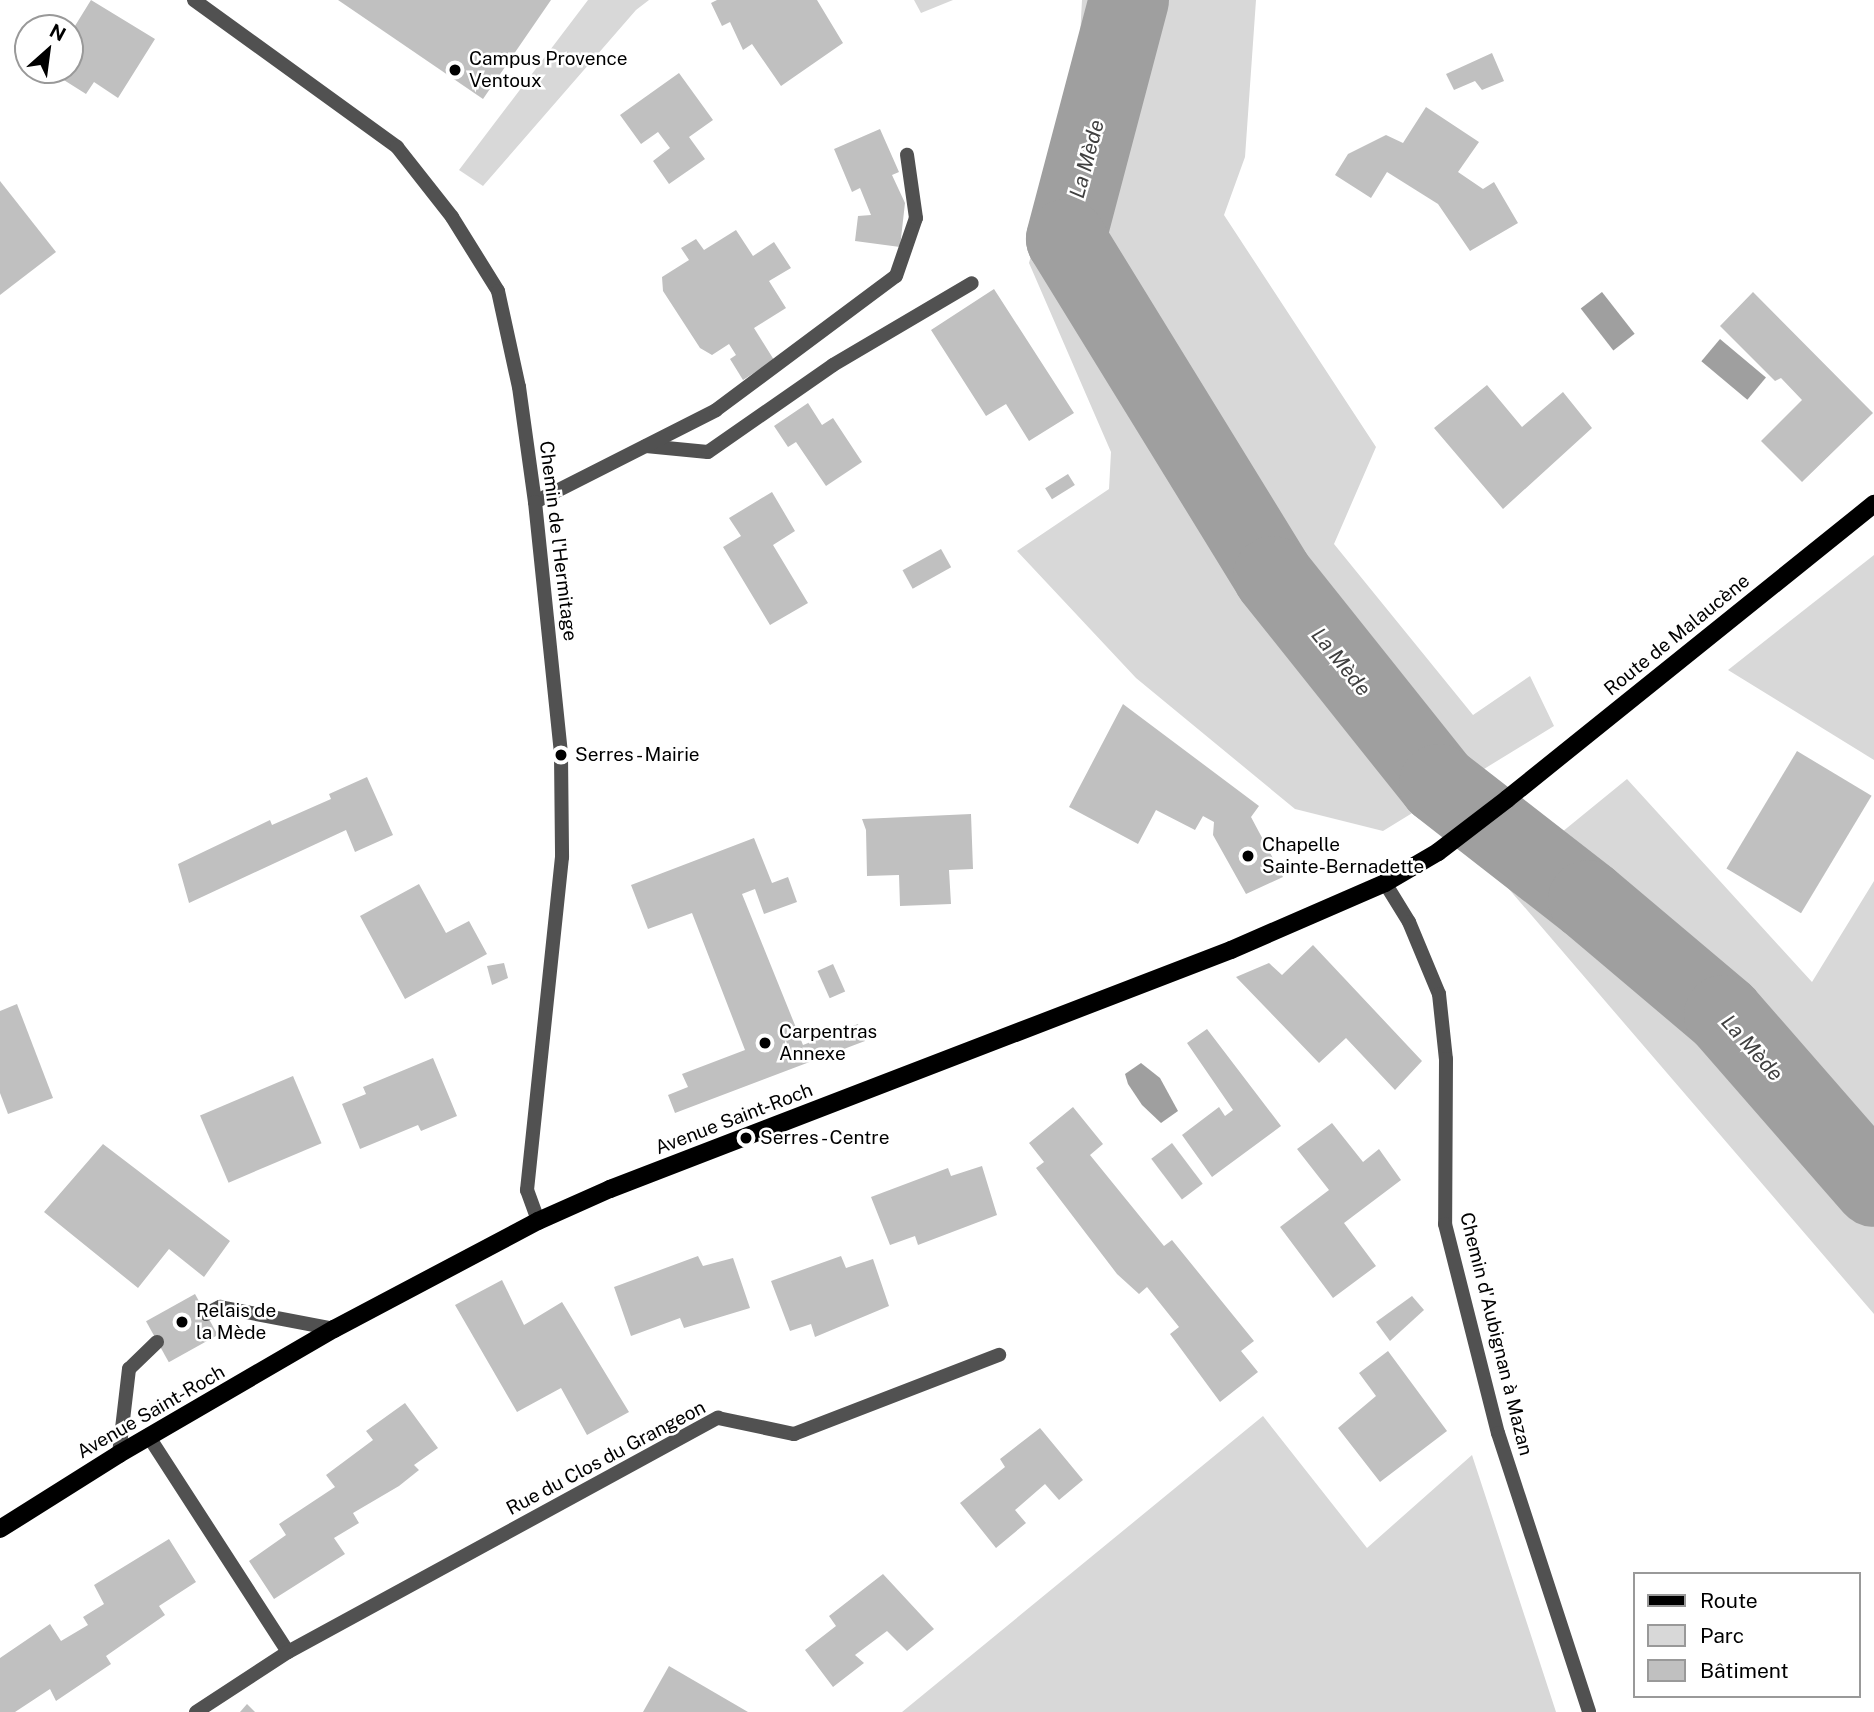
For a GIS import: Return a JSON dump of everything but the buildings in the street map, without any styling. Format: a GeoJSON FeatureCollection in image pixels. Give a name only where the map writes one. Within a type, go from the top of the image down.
{"type":"FeatureCollection","features":[{"type":"Feature","properties":{"kind":"main road","name":"Route de Malaucène"},"geometry":{"type":"LineString","coordinates":[[1507,799],[1874,504]]}},
{"type":"Feature","properties":{"kind":"main road","name":"Avenue Saint-Roch"},"geometry":{"type":"LineString","coordinates":[[0,1529],[119,1454],[334,1329],[538,1220],[610,1189],[1231,950],[1385,883],[1438,852],[1507,799]]}},
{"type":"Feature","properties":{"kind":"street","name":"Chemin de l'Hermitage"},"geometry":{"type":"LineString","coordinates":[[194,0],[397,147],[452,217],[498,291],[519,387],[535,502],[561,755],[562,857],[530,1137],[527,1190],[538,1220]]}},
{"type":"Feature","properties":{"kind":"street"},"geometry":{"type":"LineString","coordinates":[[535,502],[716,410],[896,276],[916,218],[907,155]]}},
{"type":"Feature","properties":{"kind":"street"},"geometry":{"type":"LineString","coordinates":[[645,446],[708,452],[833,365],[972,283]]}},
{"type":"Feature","properties":{"kind":"street","name":"Chemin d'Aubignan à Mazan"},"geometry":{"type":"LineString","coordinates":[[1385,883],[1409,922],[1439,994],[1446,1059],[1446,1224],[1498,1433],[1589,1712]]}},
{"type":"Feature","properties":{"kind":"street"},"geometry":{"type":"LineString","coordinates":[[206,1314],[220,1307],[334,1329]]}},
{"type":"Feature","properties":{"kind":"street"},"geometry":{"type":"LineString","coordinates":[[119,1454],[129,1369],[157,1342]]}},
{"type":"Feature","properties":{"kind":"street","name":"Rue du Clos du Grangeon"},"geometry":{"type":"LineString","coordinates":[[196,1712],[288,1651],[718,1418],[794,1434],[999,1355]]}},
{"type":"Feature","properties":{"kind":"street"},"geometry":{"type":"LineString","coordinates":[[149,1437],[288,1651]]}},
{"type":"Feature","properties":{"kind":"green space"},"geometry":{"type":"Polygon","coordinates":[[[588,0],[649,0],[636,10],[483,186],[459,170],[588,0]]]}},
{"type":"Feature","properties":{"kind":"green space"},"geometry":{"type":"Polygon","coordinates":[[[914,0],[953,0],[921,13],[914,0]]]}},
{"type":"Feature","properties":{"kind":"green space"},"geometry":{"type":"Polygon","coordinates":[[[1082,0],[1256,0],[1245,157],[1224,215],[1376,447],[1334,544],[1473,715],[1530,676],[1554,726],[1383,831],[1295,809],[1136,678],[1017,551],[1109,489],[1111,452],[1029,263],[1077,91],[1082,0]]]}},
{"type":"Feature","properties":{"kind":"green space"},"geometry":{"type":"Polygon","coordinates":[[[1874,555],[1874,760],[1728,670],[1874,555]]]}},
{"type":"Feature","properties":{"kind":"green space"},"geometry":{"type":"Polygon","coordinates":[[[1627,779],[1812,982],[1874,881],[1874,1314],[1502,881],[1627,779]]]}},
{"type":"Feature","properties":{"kind":"green space"},"geometry":{"type":"Polygon","coordinates":[[[1263,1416],[1367,1548],[1472,1455],[1556,1712],[902,1712],[1263,1416]]]}},
{"type":"Feature","properties":{"kind":"shaded area"},"geometry":{"type":"Polygon","coordinates":[[[1602,292],[1635,334],[1613,350],[1581,309],[1602,292]]]}},
{"type":"Feature","properties":{"kind":"shaded area"},"geometry":{"type":"Polygon","coordinates":[[[1720,339],[1766,378],[1747,400],[1701,361],[1720,339]]]}},
{"type":"Feature","properties":{"kind":"shaded area"},"geometry":{"type":"Polygon","coordinates":[[[1141,1063],[1160,1078],[1178,1111],[1161,1123],[1142,1105],[1128,1084],[1125,1074],[1141,1063]]]}},
{"type":"Feature","properties":{"kind":"waterway","name":"La Mède"},"geometry":{"type":"LineString","coordinates":[[1129,0],[1066,239],[1273,576],[1439,784],[1588,900],[1724,1015],[1874,1187]]}},
{"type":"Feature","properties":{"kind":"place","name":"Campus Provence Ventoux"},"geometry":{"type":"Point","coordinates":[455,70]}},
{"type":"Feature","properties":{"kind":"place","name":"Serres - Mairie"},"geometry":{"type":"Point","coordinates":[561,755]}},
{"type":"Feature","properties":{"kind":"place","name":"Chapelle Sainte-Bernadette"},"geometry":{"type":"Point","coordinates":[1248,856]}},
{"type":"Feature","properties":{"kind":"place","name":"Carpentras Annexe"},"geometry":{"type":"Point","coordinates":[765,1043]}},
{"type":"Feature","properties":{"kind":"place","name":"Serres - Centre"},"geometry":{"type":"Point","coordinates":[746,1138]}},
{"type":"Feature","properties":{"kind":"place","name":"Relais de la Mède"},"geometry":{"type":"Point","coordinates":[182,1322]}}]}
